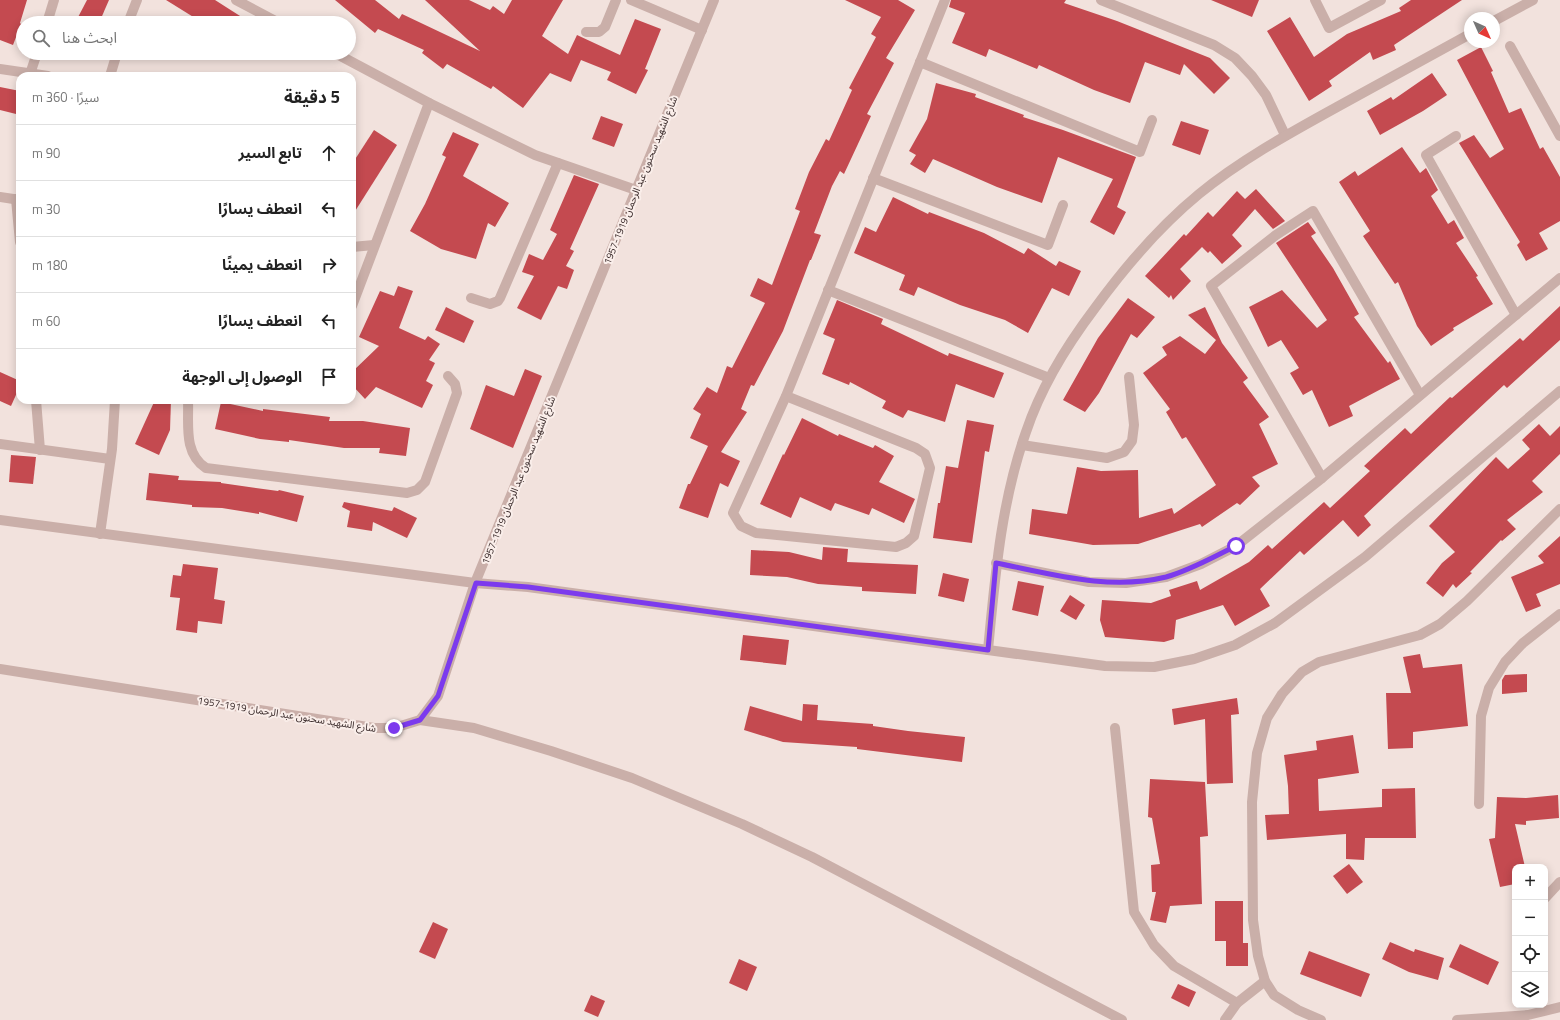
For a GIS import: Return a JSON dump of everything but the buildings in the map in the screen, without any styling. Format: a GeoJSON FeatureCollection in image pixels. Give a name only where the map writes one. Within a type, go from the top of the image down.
{"type":"FeatureCollection","features":[{"type":"Feature","properties":{"kind":"street"},"geometry":{"type":"LineString","coordinates":[[49,16],[54,0]]}},
{"type":"Feature","properties":{"kind":"street"},"geometry":{"type":"LineString","coordinates":[[131,16],[137,0]]}},
{"type":"Feature","properties":{"kind":"street"},"geometry":{"type":"LineString","coordinates":[[236,0],[266,16]]}},
{"type":"Feature","properties":{"kind":"street"},"geometry":{"type":"LineString","coordinates":[[586,32],[599,32],[605,27],[616,0]]}},
{"type":"Feature","properties":{"kind":"street"},"geometry":{"type":"LineString","coordinates":[[631,0],[702,30]]}},
{"type":"Feature","properties":{"kind":"street","name":"شارع الشهيد سحنون عبد الرحمان 1919-1957"},"geometry":{"type":"LineString","coordinates":[[0,669],[374,728],[394,728],[420,720],[438,696],[476,583],[714,0]]}},
{"type":"Feature","properties":{"kind":"street"},"geometry":{"type":"LineString","coordinates":[[786,396],[916,448],[925,454],[930,468],[914,536],[906,543],[896,547],[756,533],[741,526],[734,513],[786,396],[945,0]]}},
{"type":"Feature","properties":{"kind":"street"},"geometry":{"type":"LineString","coordinates":[[1101,0],[1214,45],[1235,58],[1252,76],[1266,96],[1285,135]]}},
{"type":"Feature","properties":{"kind":"street"},"geometry":{"type":"LineString","coordinates":[[1315,0],[1329,28],[1381,0]]}},
{"type":"Feature","properties":{"kind":"street"},"geometry":{"type":"LineString","coordinates":[[1500,18],[1533,0]]}},
{"type":"Feature","properties":{"kind":"street"},"geometry":{"type":"LineString","coordinates":[[988,650],[996,563],[1011,482],[1026,430],[1049,378],[1081,326],[1119,275],[1161,230],[1199,194],[1244,161],[1285,135],[1464,37]]}},
{"type":"Feature","properties":{"kind":"street"},"geometry":{"type":"LineString","coordinates":[[1510,46],[1560,136]]}},
{"type":"Feature","properties":{"kind":"street"},"geometry":{"type":"LineString","coordinates":[[31,72],[35,60]]}},
{"type":"Feature","properties":{"kind":"street"},"geometry":{"type":"LineString","coordinates":[[111,72],[115,60]]}},
{"type":"Feature","properties":{"kind":"street"},"geometry":{"type":"LineString","coordinates":[[348,60],[429,103],[535,154],[636,190]]}},
{"type":"Feature","properties":{"kind":"street"},"geometry":{"type":"LineString","coordinates":[[920,62],[1140,152],[1152,120]]}},
{"type":"Feature","properties":{"kind":"street"},"geometry":{"type":"LineString","coordinates":[[0,69],[18,72]]}},
{"type":"Feature","properties":{"kind":"street"},"geometry":{"type":"LineString","coordinates":[[356,295],[429,103]]}},
{"type":"Feature","properties":{"kind":"street"},"geometry":{"type":"LineString","coordinates":[[1456,136],[1426,154],[1516,315]]}},
{"type":"Feature","properties":{"kind":"street"},"geometry":{"type":"LineString","coordinates":[[471,298],[490,304],[494,303],[500,298],[558,163]]}},
{"type":"Feature","properties":{"kind":"street"},"geometry":{"type":"LineString","coordinates":[[873,178],[1048,245],[1063,205]]}},
{"type":"Feature","properties":{"kind":"street"},"geometry":{"type":"LineString","coordinates":[[0,196],[16,199]]}},
{"type":"Feature","properties":{"kind":"street"},"geometry":{"type":"LineString","coordinates":[[1322,478],[1211,286],[1276,235],[1313,211],[1420,395]]}},
{"type":"Feature","properties":{"kind":"street"},"geometry":{"type":"LineString","coordinates":[[356,247],[374,245]]}},
{"type":"Feature","properties":{"kind":"street"},"geometry":{"type":"LineString","coordinates":[[996,563],[1089,582],[1126,583],[1166,577],[1201,564],[1236,546],[1322,478],[1560,278]]}},
{"type":"Feature","properties":{"kind":"street"},"geometry":{"type":"LineString","coordinates":[[828,290],[1049,378]]}},
{"type":"Feature","properties":{"kind":"street"},"geometry":{"type":"LineString","coordinates":[[188,404],[190,447],[193,457],[206,468],[407,493],[417,490],[424,482],[457,393],[455,384],[448,376]]}},
{"type":"Feature","properties":{"kind":"street"},"geometry":{"type":"LineString","coordinates":[[1022,445],[1107,458],[1124,452],[1132,441],[1134,425],[1129,377]]}},
{"type":"Feature","properties":{"kind":"street"},"geometry":{"type":"LineString","coordinates":[[0,520],[476,583],[528,587],[1105,666],[1154,667],[1194,659],[1234,645],[1275,624],[1365,557],[1560,391]]}},
{"type":"Feature","properties":{"kind":"street"},"geometry":{"type":"LineString","coordinates":[[36,404],[40,450]]}},
{"type":"Feature","properties":{"kind":"street"},"geometry":{"type":"LineString","coordinates":[[100,534],[110,459],[115,404]]}},
{"type":"Feature","properties":{"kind":"street"},"geometry":{"type":"LineString","coordinates":[[0,444],[110,459]]}},
{"type":"Feature","properties":{"kind":"street"},"geometry":{"type":"LineString","coordinates":[[1321,1020],[1298,1010],[1274,995],[1265,981],[1258,956],[1253,920],[1252,802],[1256,753],[1267,718],[1282,694],[1302,672],[1319,662],[1420,635],[1440,624],[1467,601],[1560,509]]}},
{"type":"Feature","properties":{"kind":"street"},"geometry":{"type":"LineString","coordinates":[[1479,804],[1481,716],[1489,688],[1505,662],[1524,643],[1560,614]]}},
{"type":"Feature","properties":{"kind":"street"},"geometry":{"type":"LineString","coordinates":[[420,720],[474,728],[566,756],[632,778],[742,824],[812,857],[1122,1020]]}},
{"type":"Feature","properties":{"kind":"street"},"geometry":{"type":"LineString","coordinates":[[1115,728],[1134,912],[1154,946],[1174,966],[1237,1003]]}},
{"type":"Feature","properties":{"kind":"street"},"geometry":{"type":"LineString","coordinates":[[1548,895],[1560,882]]}},
{"type":"Feature","properties":{"kind":"street"},"geometry":{"type":"LineString","coordinates":[[1225,1020],[1237,1003],[1265,981]]}},
{"type":"Feature","properties":{"kind":"street"},"geometry":{"type":"LineString","coordinates":[[1548,1008],[1560,1007]]}},
{"type":"Feature","properties":{"kind":"street"},"geometry":{"type":"LineString","coordinates":[[1457,1020],[1528,1015],[1545,1008]]}},
{"type":"Feature","properties":{"kind":"route"},"geometry":{"type":"LineString","coordinates":[[394,728],[420,720],[438,696],[476,583],[528,587],[665,607],[988,650],[996,563],[1089,582],[1126,583],[1166,577],[1201,564],[1236,546]]}}]}
